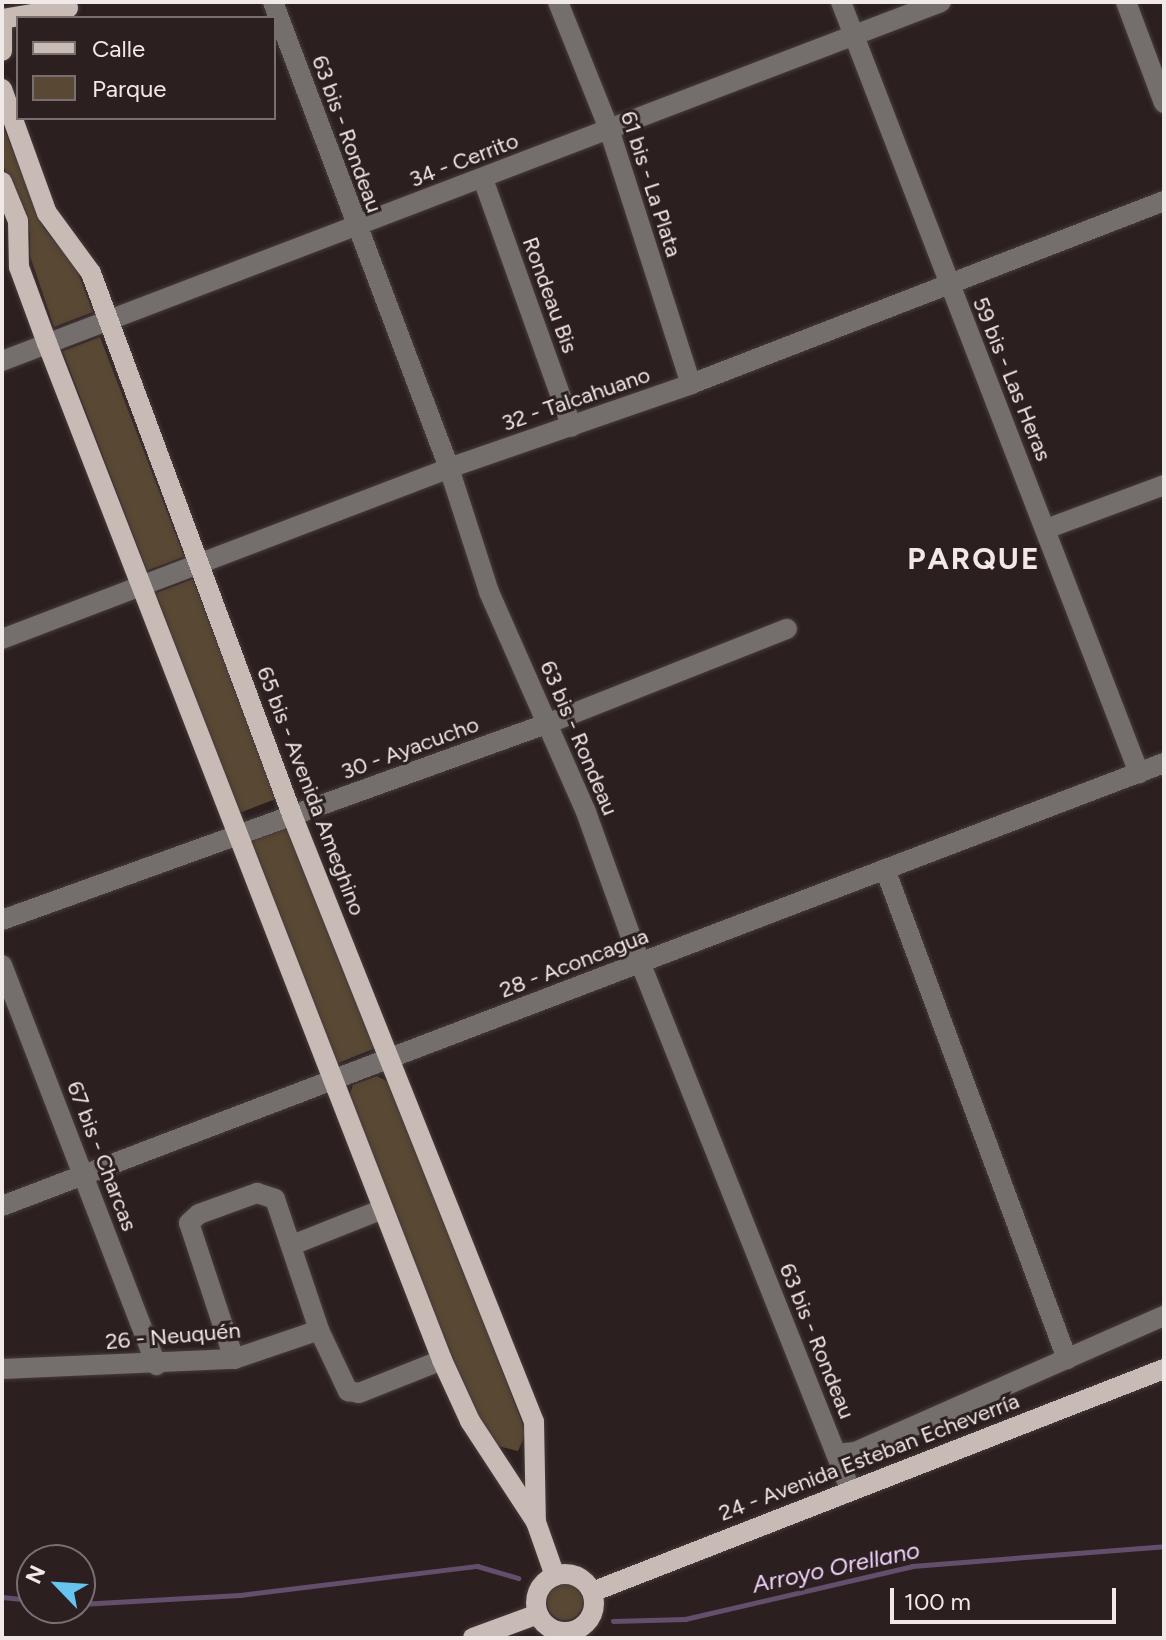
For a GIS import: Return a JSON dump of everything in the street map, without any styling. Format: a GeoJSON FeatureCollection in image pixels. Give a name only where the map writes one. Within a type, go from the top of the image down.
{"type":"FeatureCollection","features":[{"type":"Feature","properties":{"kind":"main road"},"geometry":{"type":"LineString","coordinates":[[22,16],[68,9]]}},
{"type":"Feature","properties":{"kind":"main road","name":"65 bis - Avenida Ameghino"},"geometry":{"type":"LineString","coordinates":[[2,89],[47,213],[91,273],[292,815],[393,1060],[535,1431],[536,1522]]}},
{"type":"Feature","properties":{"kind":"main road","name":"65 bis - Avenida Ameghino"},"geometry":{"type":"LineString","coordinates":[[2,182],[18,221],[19,267],[47,343],[233,833],[442,1360],[470,1421],[536,1522],[555,1576]]}},
{"type":"Feature","properties":{"kind":"main road","name":"24 - Avenida Esteban Echeverría"},"geometry":{"type":"LineString","coordinates":[[592,1592],[1164,1369]]}},
{"type":"Feature","properties":{"kind":"main road"},"geometry":{"type":"LineString","coordinates":[[490,1449],[515,1458],[525,1454],[535,1431]]}},
{"type":"Feature","properties":{"kind":"main road"},"geometry":{"type":"LineString","coordinates":[[555,1576],[578,1577],[592,1592],[590,1619],[577,1634],[549,1628],[538,1614],[537,1594],[555,1576]]}},
{"type":"Feature","properties":{"kind":"main road"},"geometry":{"type":"LineString","coordinates":[[473,1638],[538,1614]]}},
{"type":"Feature","properties":{"kind":"street","name":"63 bis - Rondeau"},"geometry":{"type":"LineString","coordinates":[[273,2],[449,468],[489,592],[549,723],[640,962],[850,1489]]}},
{"type":"Feature","properties":{"kind":"street","name":"61 bis - La Plata"},"geometry":{"type":"LineString","coordinates":[[558,2],[609,129],[691,384]]}},
{"type":"Feature","properties":{"kind":"street","name":"59 bis - Las Heras"},"geometry":{"type":"LineString","coordinates":[[841,2],[1139,773]]}},
{"type":"Feature","properties":{"kind":"street","name":"34 - Cerrito"},"geometry":{"type":"LineString","coordinates":[[2,361],[941,2]]}},
{"type":"Feature","properties":{"kind":"street"},"geometry":{"type":"LineString","coordinates":[[1126,2],[1164,103]]}},
{"type":"Feature","properties":{"kind":"street","name":"Rondeau Bis"},"geometry":{"type":"LineString","coordinates":[[483,179],[572,427]]}},
{"type":"Feature","properties":{"kind":"street","name":"32 - Talcahuano"},"geometry":{"type":"LineString","coordinates":[[2,639],[449,468],[691,384],[947,282],[1164,201]]}},
{"type":"Feature","properties":{"kind":"street"},"geometry":{"type":"LineString","coordinates":[[1046,529],[1164,485]]}},
{"type":"Feature","properties":{"kind":"street","name":"30 - Ayacucho"},"geometry":{"type":"LineString","coordinates":[[2,920],[233,833],[549,723],[787,629]]}},
{"type":"Feature","properties":{"kind":"street","name":"28 - Aconcagua"},"geometry":{"type":"LineString","coordinates":[[2,1206],[332,1080],[393,1060],[640,962],[1164,763]]}},
{"type":"Feature","properties":{"kind":"street"},"geometry":{"type":"LineString","coordinates":[[885,869],[1067,1359]]}},
{"type":"Feature","properties":{"kind":"street","name":"67 bis - Charcas"},"geometry":{"type":"LineString","coordinates":[[2,965],[156,1365]]}},
{"type":"Feature","properties":{"kind":"street"},"geometry":{"type":"LineString","coordinates":[[234,1359],[189,1223],[199,1214],[243,1198],[268,1194],[275,1199],[319,1330],[348,1391],[359,1393],[442,1360]]}},
{"type":"Feature","properties":{"kind":"street"},"geometry":{"type":"LineString","coordinates":[[292,1245],[383,1209]]}},
{"type":"Feature","properties":{"kind":"street"},"geometry":{"type":"LineString","coordinates":[[836,1454],[855,1452],[1164,1316]]}},
{"type":"Feature","properties":{"kind":"street","name":"26 - Neuquén"},"geometry":{"type":"LineString","coordinates":[[2,1369],[156,1365],[234,1359],[319,1330]]}},
{"type":"Feature","properties":{"kind":"green space"},"geometry":{"type":"Polygon","coordinates":[[[2,123],[43,227],[76,268],[93,312],[54,327],[30,256],[30,233],[2,163],[2,123]]]}},
{"type":"Feature","properties":{"kind":"green space"},"geometry":{"type":"Polygon","coordinates":[[[100,337],[184,556],[147,571],[63,351],[100,337]]]}},
{"type":"Feature","properties":{"kind":"green space"},"geometry":{"type":"Polygon","coordinates":[[[193,579],[277,798],[240,813],[156,593],[193,579]]]}},
{"type":"Feature","properties":{"kind":"green space"},"geometry":{"type":"Polygon","coordinates":[[[287,827],[376,1048],[335,1064],[246,843],[287,827]]]}},
{"type":"Feature","properties":{"kind":"green space"},"geometry":{"type":"Polygon","coordinates":[[[377,1076],[394,1085],[526,1433],[518,1451],[494,1445],[466,1401],[349,1096],[353,1085],[377,1076]]]}},
{"type":"Feature","properties":{"kind":"green space"},"geometry":{"type":"Polygon","coordinates":[[[565,1584],[578,1589],[583,1602],[578,1615],[565,1620],[552,1615],[547,1602],[552,1589],[565,1584]]]}},
{"type":"Feature","properties":{"kind":"waterway","name":"Arroyo Orellano"},"geometry":{"type":"LineString","coordinates":[[613,1621],[685,1619],[912,1566],[1164,1546]]}},
{"type":"Feature","properties":{"kind":"waterway","name":"Arroyo Orellano"},"geometry":{"type":"LineString","coordinates":[[96,1603],[240,1595],[477,1566],[518,1578]]}},
{"type":"Feature","properties":{"kind":"waterway","name":"Arroyo Orellano"},"geometry":{"type":"LineString","coordinates":[[2,1597],[16,1598]]}},
{"type":"Feature","properties":{"kind":"district","name":"PARQUE"},"geometry":{"type":"Point","coordinates":[974,559]}}]}
